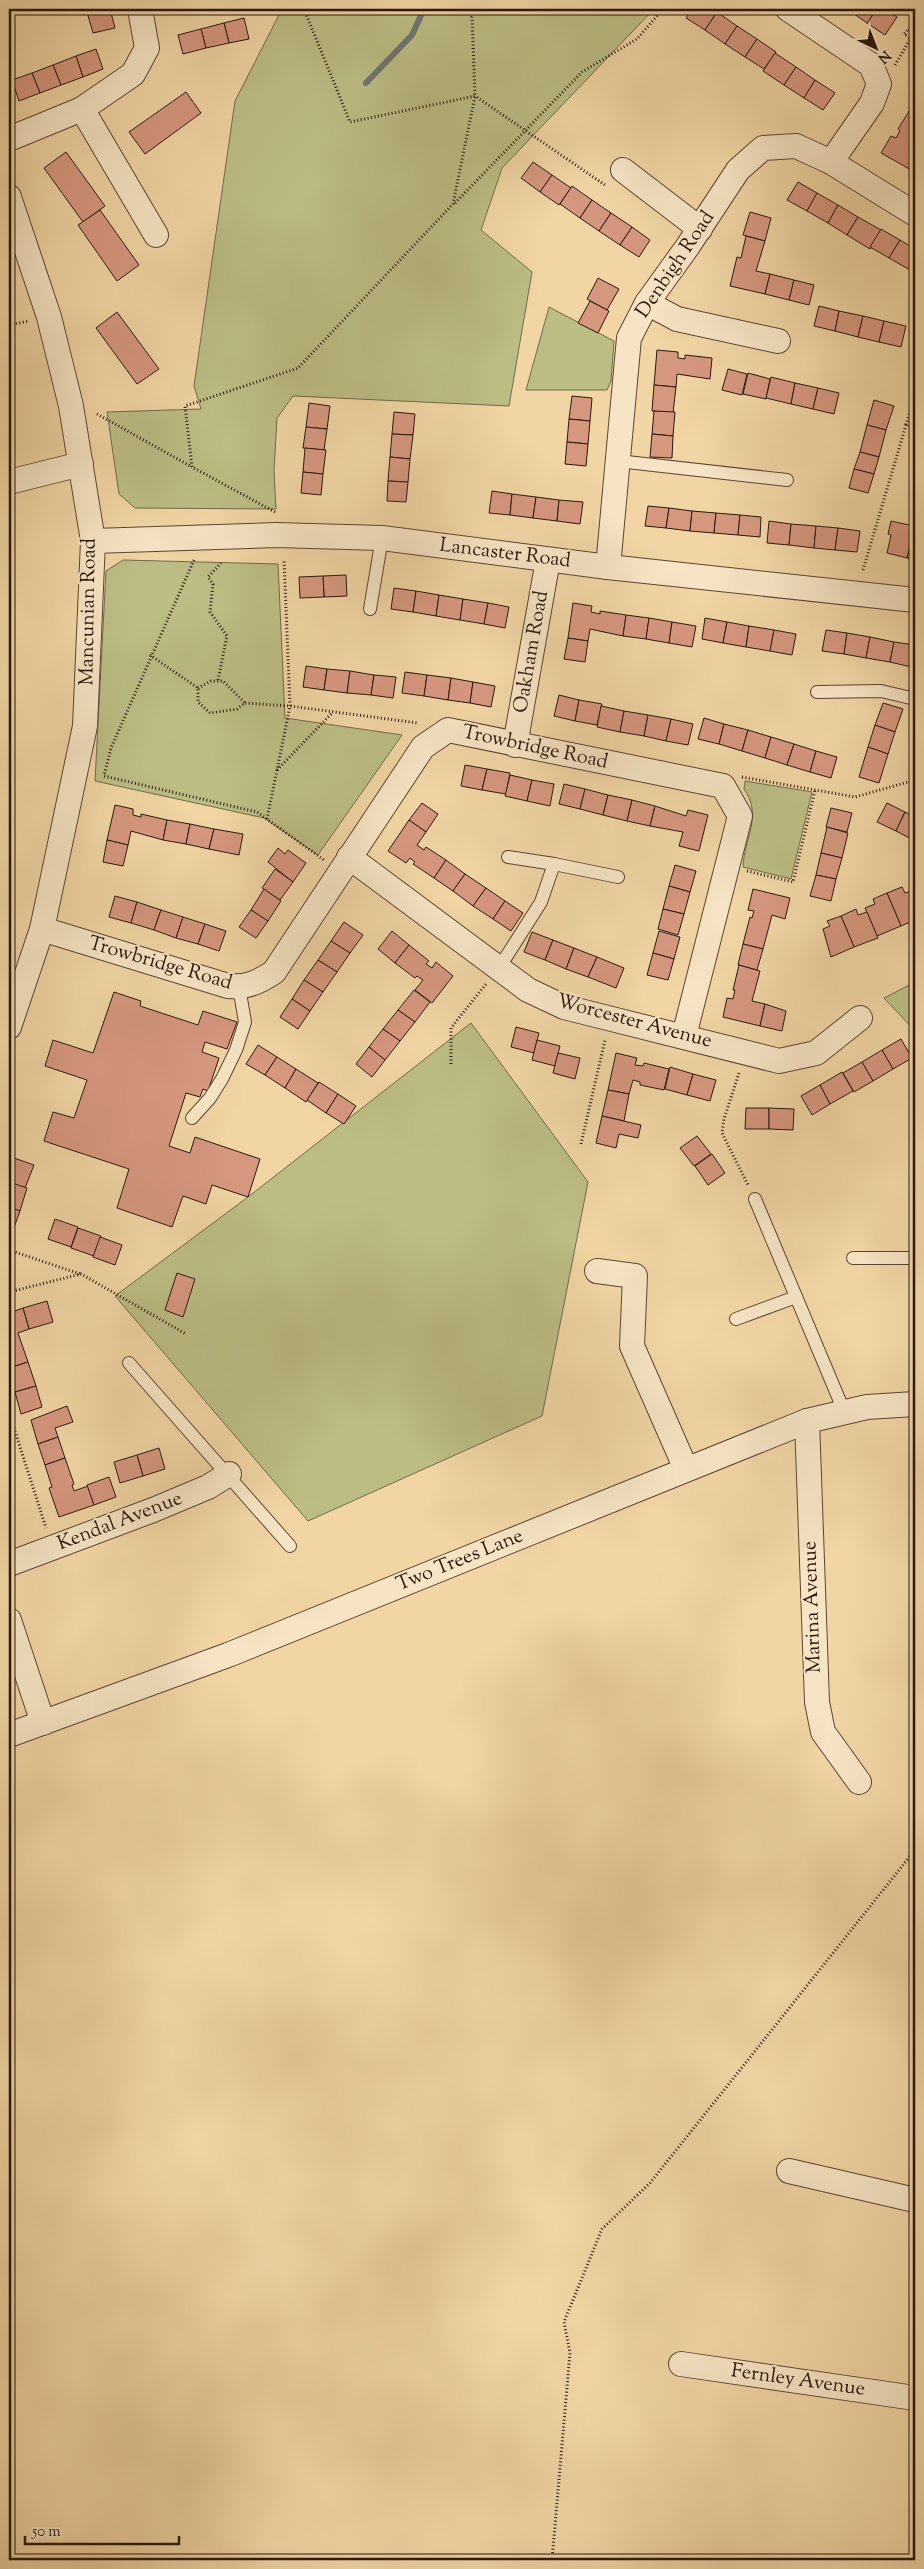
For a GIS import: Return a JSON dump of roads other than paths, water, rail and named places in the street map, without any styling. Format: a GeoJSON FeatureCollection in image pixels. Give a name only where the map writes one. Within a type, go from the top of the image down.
{"type":"FeatureCollection","features":[{"type":"Feature","properties":{"kind":"street"},"geometry":{"type":"LineString","coordinates":[[9,139],[82,109],[133,74],[147,48],[140,9]]}},
{"type":"Feature","properties":{"kind":"street"},"geometry":{"type":"LineString","coordinates":[[788,9],[871,65],[879,84],[872,103],[831,162]]}},
{"type":"Feature","properties":{"kind":"street"},"geometry":{"type":"LineString","coordinates":[[82,109],[156,235]]}},
{"type":"Feature","properties":{"kind":"street","name":"Denbigh Road"},"geometry":{"type":"LineString","coordinates":[[608,567],[629,338],[647,303],[700,229],[738,170],[763,148],[796,146],[831,162],[915,214]]}},
{"type":"Feature","properties":{"kind":"street"},"geometry":{"type":"LineString","coordinates":[[616,179],[700,229]]}},
{"type":"Feature","properties":{"kind":"street","name":"Mancunian Road"},"geometry":{"type":"LineString","coordinates":[[9,197],[13,227],[49,317],[71,406],[93,541],[86,726],[42,928],[14,990],[9,1027]]}},
{"type":"Feature","properties":{"kind":"street"},"geometry":{"type":"LineString","coordinates":[[647,303],[677,319],[778,341]]}},
{"type":"Feature","properties":{"kind":"street"},"geometry":{"type":"LineString","coordinates":[[9,482],[81,464]]}},
{"type":"Feature","properties":{"kind":"street","name":"Lancaster Road"},"geometry":{"type":"LineString","coordinates":[[93,541],[276,535],[382,538],[608,567],[915,600]]}},
{"type":"Feature","properties":{"kind":"street","name":"Oakham Road"},"geometry":{"type":"LineString","coordinates":[[515,745],[548,560]]}},
{"type":"Feature","properties":{"kind":"street","name":"Trowbridge Road"},"geometry":{"type":"LineString","coordinates":[[42,928],[228,986],[239,987],[259,982],[274,972],[339,861],[423,747],[448,730],[723,786],[740,816],[684,1036]]}},
{"type":"Feature","properties":{"kind":"street","name":"Worcester Avenue"},"geometry":{"type":"LineString","coordinates":[[339,861],[495,973],[564,1007],[779,1061],[816,1053],[860,1018]]}},
{"type":"Feature","properties":{"kind":"street"},"geometry":{"type":"LineString","coordinates":[[597,1271],[635,1276],[632,1346],[686,1468]]}},
{"type":"Feature","properties":{"kind":"street","name":"Two Trees Lane"},"geometry":{"type":"LineString","coordinates":[[9,1735],[228,1655],[686,1468],[807,1421],[867,1407],[915,1404]]}},
{"type":"Feature","properties":{"kind":"street","name":"Marina Avenue"},"geometry":{"type":"LineString","coordinates":[[807,1421],[816,1702],[823,1732],[859,1782]]}},
{"type":"Feature","properties":{"kind":"street","name":"Kendal Avenue"},"geometry":{"type":"LineString","coordinates":[[9,1564],[153,1510],[208,1487],[229,1474]]}},
{"type":"Feature","properties":{"kind":"street"},"geometry":{"type":"LineString","coordinates":[[9,1620],[43,1723]]}},
{"type":"Feature","properties":{"kind":"street"},"geometry":{"type":"LineString","coordinates":[[789,2171],[915,2200]]}},
{"type":"Feature","properties":{"kind":"street","name":"Fernley Avenue"},"geometry":{"type":"LineString","coordinates":[[681,2364],[915,2398]]}},
{"type":"Feature","properties":{"kind":"lane"},"geometry":{"type":"LineString","coordinates":[[618,461],[787,480]]}},
{"type":"Feature","properties":{"kind":"lane"},"geometry":{"type":"LineString","coordinates":[[370,609],[382,538]]}},
{"type":"Feature","properties":{"kind":"lane"},"geometry":{"type":"LineString","coordinates":[[817,692],[881,691],[915,699]]}},
{"type":"Feature","properties":{"kind":"lane"},"geometry":{"type":"LineString","coordinates":[[508,857],[618,876]]}},
{"type":"Feature","properties":{"kind":"lane"},"geometry":{"type":"LineString","coordinates":[[495,973],[541,902],[554,864]]}},
{"type":"Feature","properties":{"kind":"lane"},"geometry":{"type":"LineString","coordinates":[[192,1118],[210,1098],[222,1080],[236,1050],[245,1022],[239,987]]}},
{"type":"Feature","properties":{"kind":"lane"},"geometry":{"type":"LineString","coordinates":[[755,1199],[844,1411]]}},
{"type":"Feature","properties":{"kind":"lane"},"geometry":{"type":"LineString","coordinates":[[853,1258],[915,1258]]}},
{"type":"Feature","properties":{"kind":"lane"},"geometry":{"type":"LineString","coordinates":[[736,1319],[796,1297]]}},
{"type":"Feature","properties":{"kind":"lane"},"geometry":{"type":"LineString","coordinates":[[129,1363],[229,1474],[290,1546]]}},
{"type":"Feature","properties":{"kind":"waterway"},"geometry":{"type":"LineString","coordinates":[[366,83],[412,35],[424,9]]}}]}
